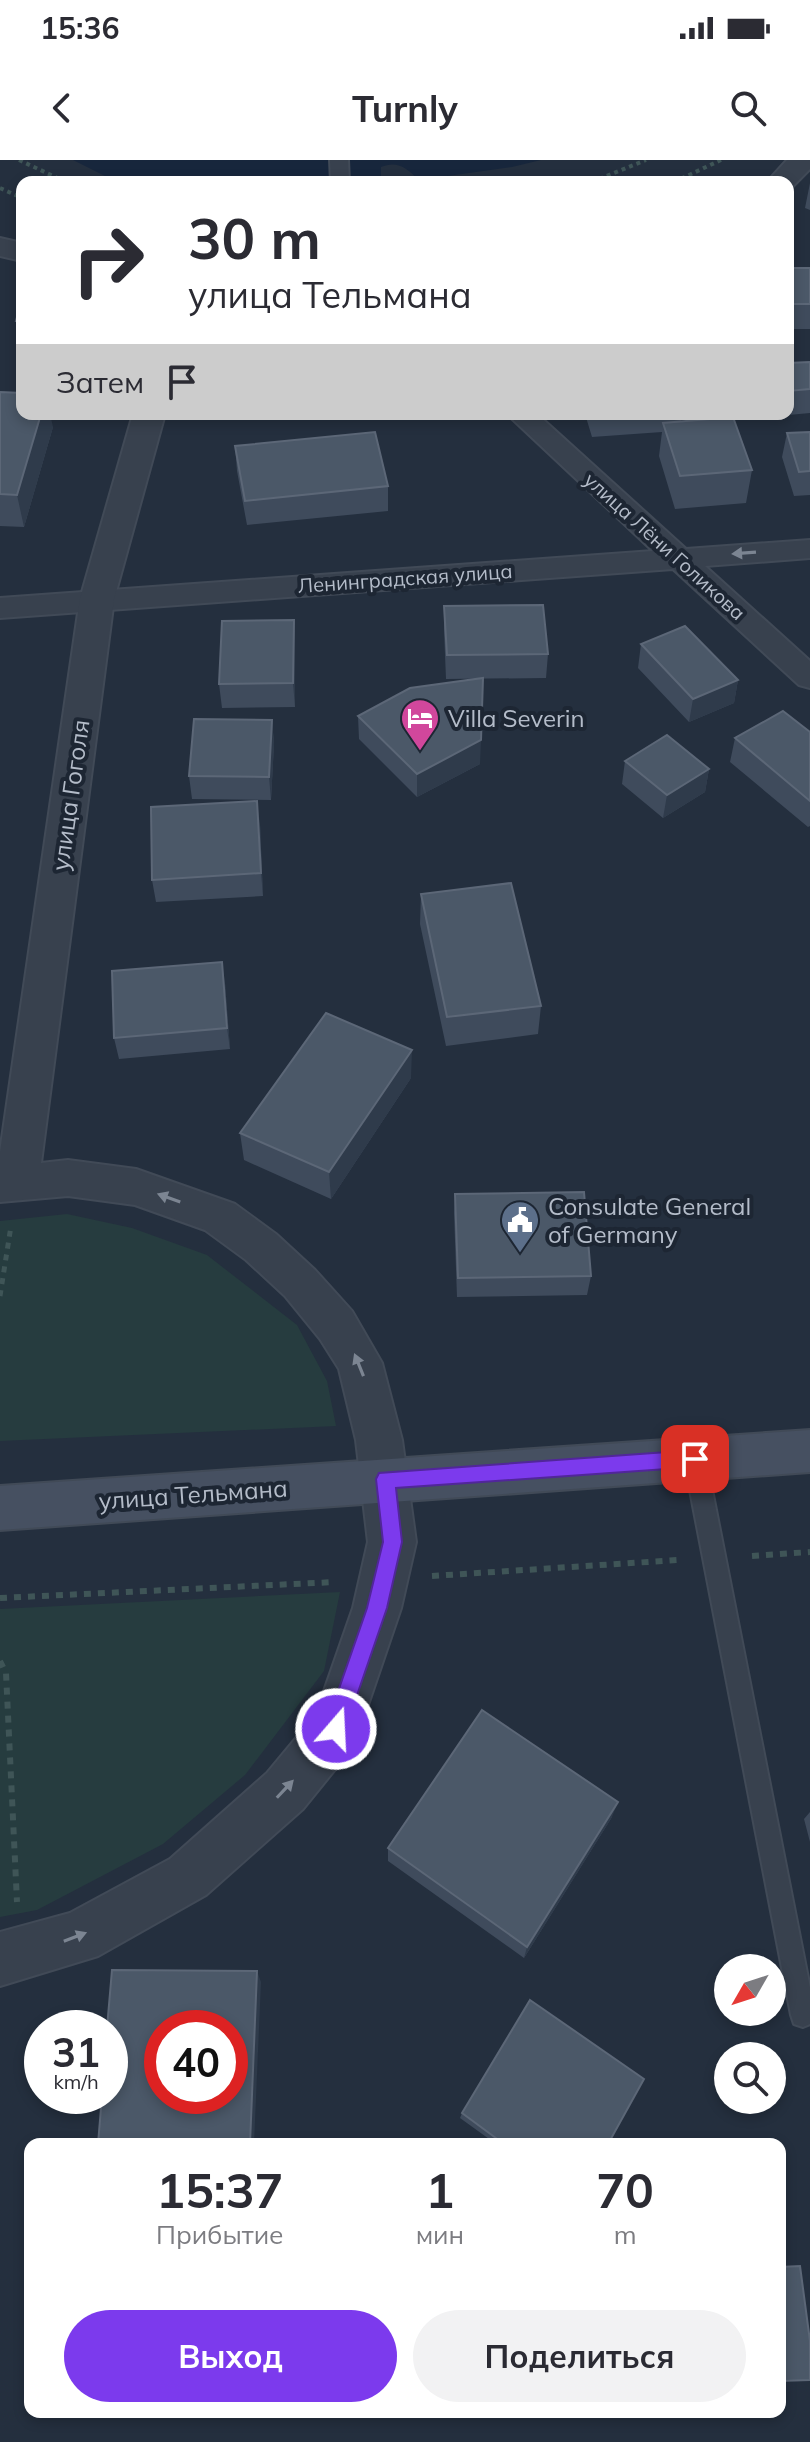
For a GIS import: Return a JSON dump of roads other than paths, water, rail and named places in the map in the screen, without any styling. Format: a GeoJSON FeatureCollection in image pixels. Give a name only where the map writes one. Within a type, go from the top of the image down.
{"type":"FeatureCollection","features":[{"type":"Feature","properties":{"kind":"main road","name":"улица Тельмана"},"geometry":{"type":"LineString","coordinates":[[0,1508],[810,1451]]}},
{"type":"Feature","properties":{"kind":"street"},"geometry":{"type":"LineString","coordinates":[[787,176],[803,160]]}},
{"type":"Feature","properties":{"kind":"street","name":"улица Гоголя"},"geometry":{"type":"LineString","coordinates":[[9,1182],[97,599],[147,420]]}},
{"type":"Feature","properties":{"kind":"street","name":"улица Лёни Голикова"},"geometry":{"type":"LineString","coordinates":[[528,420],[810,678]]}},
{"type":"Feature","properties":{"kind":"street","name":"Ленинградская улица"},"geometry":{"type":"LineString","coordinates":[[0,608],[810,549]]}},
{"type":"Feature","properties":{"kind":"street"},"geometry":{"type":"LineString","coordinates":[[9,1182],[68,1178],[136,1187],[220,1217],[261,1247],[336,1325],[360,1363],[385,1479],[392,1542],[377,1608],[336,1729],[285,1791],[188,1877],[79,1937],[10,1957]]}},
{"type":"Feature","properties":{"kind":"lane"},"geometry":{"type":"LineString","coordinates":[[695,1459],[803,2015]]}},
{"type":"Feature","properties":{"kind":"water"},"geometry":{"type":"Polygon","coordinates":[[[73,160],[541,160],[448,176],[414,176],[392,164],[381,167],[381,176],[105,176],[73,160]]]}},
{"type":"Feature","properties":{"kind":"place","name":"Villa Severin"},"geometry":{"type":"Point","coordinates":[420,752]}},
{"type":"Feature","properties":{"kind":"place","name":"Consulate General of Germany"},"geometry":{"type":"Point","coordinates":[520,1254]}}]}
